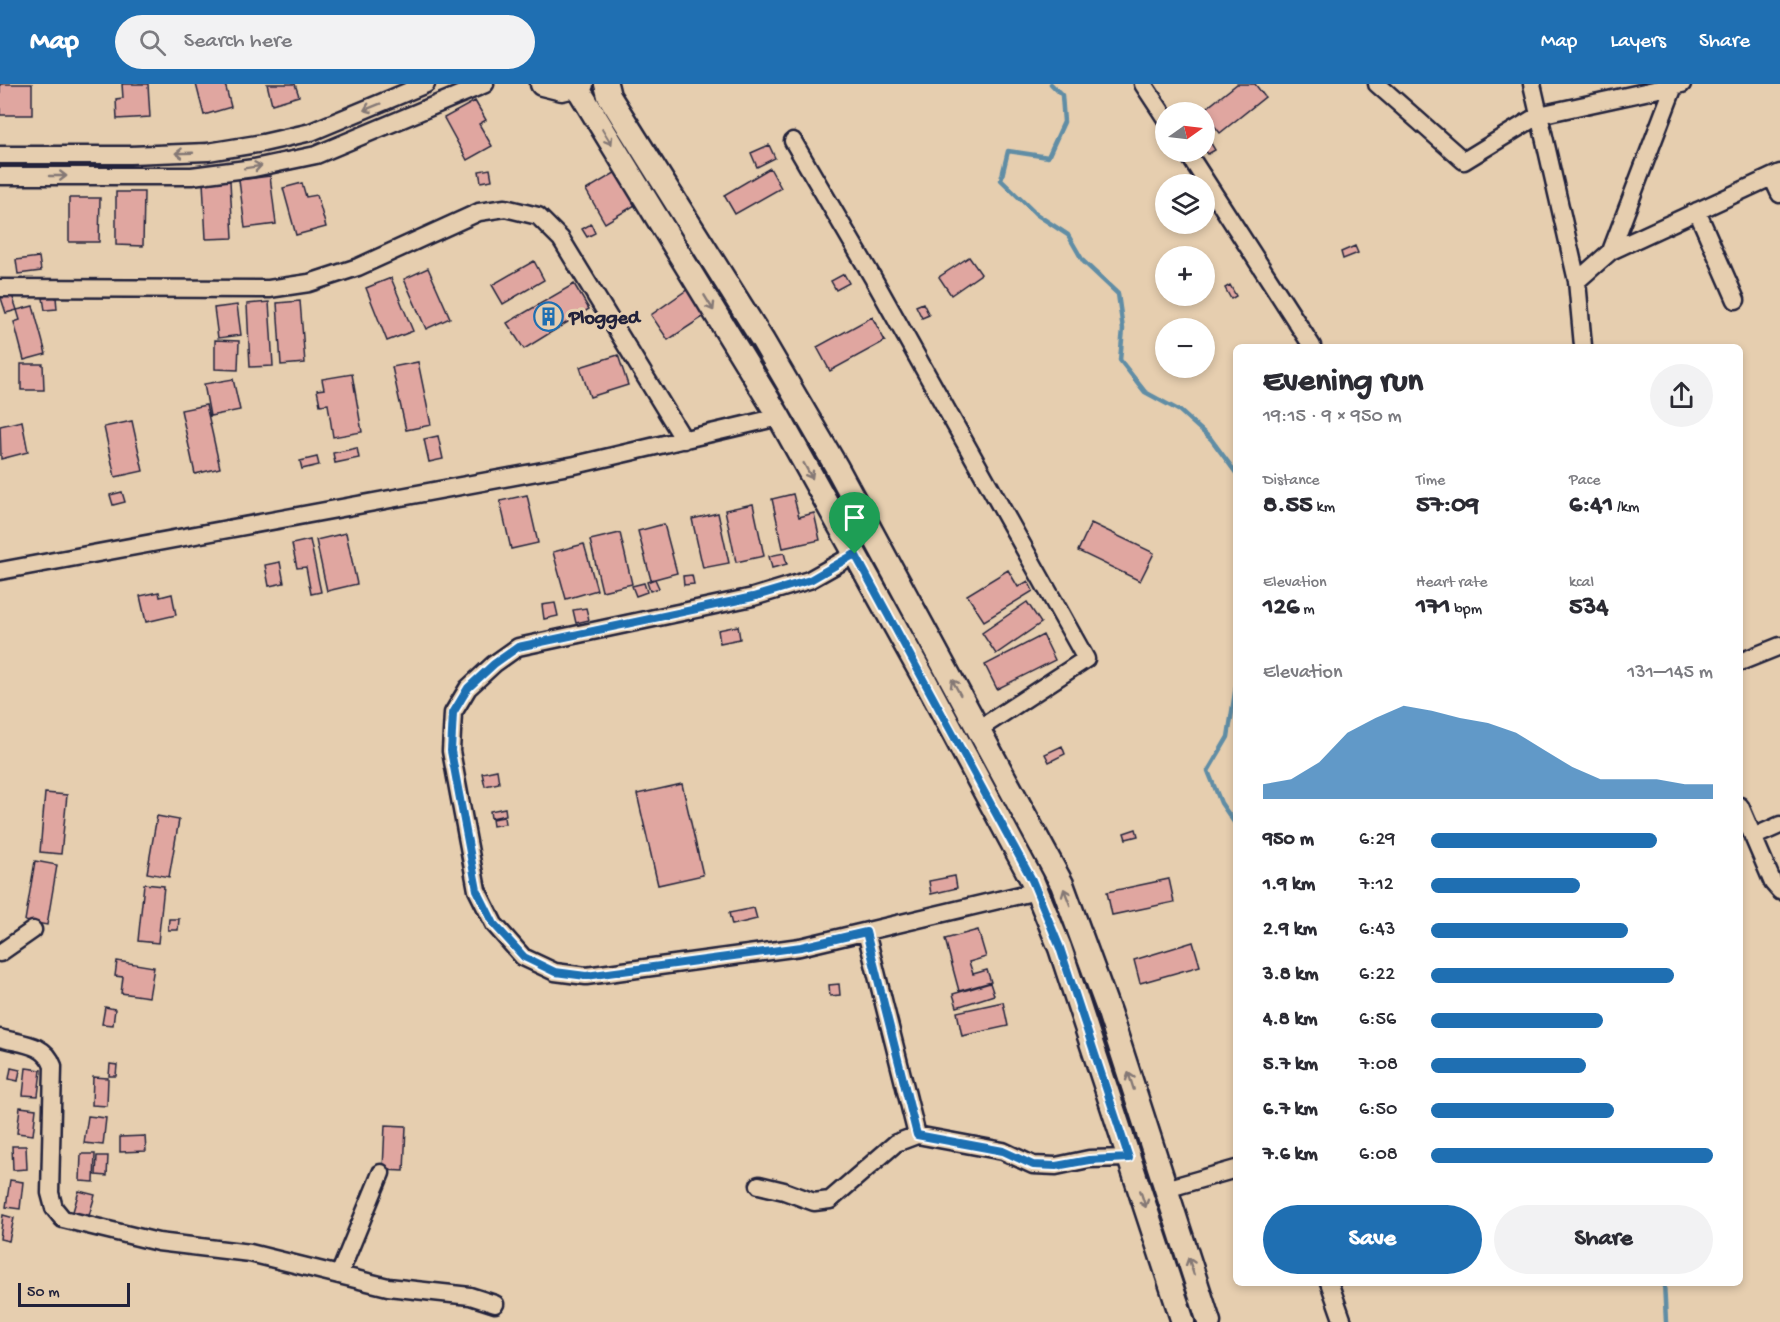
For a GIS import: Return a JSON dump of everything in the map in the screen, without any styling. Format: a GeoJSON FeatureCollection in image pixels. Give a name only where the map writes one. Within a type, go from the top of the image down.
{"type":"FeatureCollection","features":[{"type":"Feature","properties":{"kind":"street"},"geometry":{"type":"LineString","coordinates":[[0,155],[130,155],[208,152],[262,143],[311,132],[426,84]]}},
{"type":"Feature","properties":{"kind":"street"},"geometry":{"type":"LineString","coordinates":[[0,176],[192,176],[254,168],[316,155],[485,84]]}},
{"type":"Feature","properties":{"kind":"street"},"geometry":{"type":"LineString","coordinates":[[542,84],[562,89],[579,85],[779,417],[931,692],[1037,891],[1060,948],[1183,1322]]}},
{"type":"Feature","properties":{"kind":"street"},"geometry":{"type":"LineString","coordinates":[[606,84],[609,96],[763,341],[836,466],[1062,884],[1109,1011],[1209,1322]]}},
{"type":"Feature","properties":{"kind":"street"},"geometry":{"type":"LineString","coordinates":[[1143,84],[1155,102]]}},
{"type":"Feature","properties":{"kind":"street"},"geometry":{"type":"LineString","coordinates":[[1377,84],[1464,161],[1539,115],[1678,85]]}},
{"type":"Feature","properties":{"kind":"street"},"geometry":{"type":"LineString","coordinates":[[1532,84],[1577,281],[1583,344]]}},
{"type":"Feature","properties":{"kind":"street"},"geometry":{"type":"LineString","coordinates":[[1611,251],[1678,85]]}},
{"type":"Feature","properties":{"kind":"street"},"geometry":{"type":"LineString","coordinates":[[793,141],[873,278],[1086,659],[979,729]]}},
{"type":"Feature","properties":{"kind":"street"},"geometry":{"type":"LineString","coordinates":[[1192,162],[1310,344]]}},
{"type":"Feature","properties":{"kind":"street"},"geometry":{"type":"LineString","coordinates":[[1577,281],[1611,251],[1776,175],[1780,194]]}},
{"type":"Feature","properties":{"kind":"street"},"geometry":{"type":"LineString","coordinates":[[0,288],[269,289],[299,284],[358,267],[479,212],[505,208],[538,216],[561,239],[684,440]]}},
{"type":"Feature","properties":{"kind":"street"},"geometry":{"type":"LineString","coordinates":[[1697,211],[1736,300]]}},
{"type":"Feature","properties":{"kind":"street"},"geometry":{"type":"LineString","coordinates":[[0,571],[563,468],[779,417]]}},
{"type":"Feature","properties":{"kind":"street"},"geometry":{"type":"LineString","coordinates":[[855,554],[810,580],[753,597],[518,647],[494,664],[468,688],[453,713],[451,751],[477,890],[494,924],[524,957],[555,972],[586,976],[801,947],[1037,891]]}},
{"type":"Feature","properties":{"kind":"street"},"geometry":{"type":"LineString","coordinates":[[1743,661],[1780,646]]}},
{"type":"Feature","properties":{"kind":"street"},"geometry":{"type":"LineString","coordinates":[[1743,813],[1773,883],[1780,891]]}},
{"type":"Feature","properties":{"kind":"street"},"geometry":{"type":"LineString","coordinates":[[1753,837],[1780,825]]}},
{"type":"Feature","properties":{"kind":"street"},"geometry":{"type":"LineString","coordinates":[[0,953],[33,930]]}},
{"type":"Feature","properties":{"kind":"street"},"geometry":{"type":"LineString","coordinates":[[866,932],[917,1135]]}},
{"type":"Feature","properties":{"kind":"street"},"geometry":{"type":"LineString","coordinates":[[0,1038],[42,1049],[50,1056],[53,1066],[50,1193],[54,1208],[63,1219],[158,1242],[250,1253],[388,1287],[470,1296],[495,1305]]}},
{"type":"Feature","properties":{"kind":"street"},"geometry":{"type":"LineString","coordinates":[[759,1185],[814,1202],[830,1200],[896,1143],[917,1135],[1003,1151],[1033,1165],[1056,1166],[1089,1160],[1129,1158]]}},
{"type":"Feature","properties":{"kind":"street"},"geometry":{"type":"LineString","coordinates":[[1166,1189],[1233,1170]]}},
{"type":"Feature","properties":{"kind":"street"},"geometry":{"type":"LineString","coordinates":[[339,1275],[381,1173]]}},
{"type":"Feature","properties":{"kind":"street"},"geometry":{"type":"LineString","coordinates":[[1330,1286],[1343,1322]]}},
{"type":"Feature","properties":{"kind":"building"},"geometry":{"type":"Polygon","coordinates":[[[0,84],[32,84],[32,115],[0,115],[0,84]]]}},
{"type":"Feature","properties":{"kind":"building"},"geometry":{"type":"Polygon","coordinates":[[[122,84],[148,84],[150,117],[117,119],[116,99],[123,98],[122,84]]]}},
{"type":"Feature","properties":{"kind":"building"},"geometry":{"type":"Polygon","coordinates":[[[196,84],[225,84],[231,107],[204,115],[196,84]]]}},
{"type":"Feature","properties":{"kind":"building"},"geometry":{"type":"Polygon","coordinates":[[[267,84],[295,84],[299,96],[272,104],[267,84]]]}},
{"type":"Feature","properties":{"kind":"building"},"geometry":{"type":"Polygon","coordinates":[[[1237,84],[1255,84],[1265,97],[1220,133],[1215,127],[1214,102],[1237,84]]]}},
{"type":"Feature","properties":{"kind":"building"},"geometry":{"type":"Polygon","coordinates":[[[475,101],[486,120],[479,124],[492,146],[467,160],[444,118],[475,101]]]}},
{"type":"Feature","properties":{"kind":"building"},"geometry":{"type":"Polygon","coordinates":[[[769,145],[775,158],[757,167],[751,153],[769,145]]]}},
{"type":"Feature","properties":{"kind":"building"},"geometry":{"type":"Polygon","coordinates":[[[623,168],[642,201],[605,223],[586,190],[623,168]]]}},
{"type":"Feature","properties":{"kind":"building"},"geometry":{"type":"Polygon","coordinates":[[[770,168],[781,188],[735,214],[724,195],[770,168]]]}},
{"type":"Feature","properties":{"kind":"building"},"geometry":{"type":"Polygon","coordinates":[[[490,169],[492,180],[481,182],[479,171],[490,169]]]}},
{"type":"Feature","properties":{"kind":"building"},"geometry":{"type":"Polygon","coordinates":[[[270,176],[276,224],[245,228],[239,180],[270,176]]]}},
{"type":"Feature","properties":{"kind":"building"},"geometry":{"type":"Polygon","coordinates":[[[230,181],[233,238],[206,239],[203,182],[230,181]]]}},
{"type":"Feature","properties":{"kind":"building"},"geometry":{"type":"Polygon","coordinates":[[[302,183],[306,197],[317,195],[326,227],[296,235],[283,188],[302,183]]]}},
{"type":"Feature","properties":{"kind":"building"},"geometry":{"type":"Polygon","coordinates":[[[116,192],[144,192],[143,246],[116,245],[116,192]]]}},
{"type":"Feature","properties":{"kind":"building"},"geometry":{"type":"Polygon","coordinates":[[[69,198],[100,198],[99,242],[69,242],[69,198]]]}},
{"type":"Feature","properties":{"kind":"building"},"geometry":{"type":"Polygon","coordinates":[[[591,224],[595,233],[587,237],[582,229],[591,224]]]}},
{"type":"Feature","properties":{"kind":"building"},"geometry":{"type":"Polygon","coordinates":[[[1355,246],[1358,253],[1343,259],[1341,252],[1355,246]]]}},
{"type":"Feature","properties":{"kind":"building"},"geometry":{"type":"Polygon","coordinates":[[[39,257],[41,271],[18,274],[16,260],[39,257]]]}},
{"type":"Feature","properties":{"kind":"building"},"geometry":{"type":"Polygon","coordinates":[[[969,257],[981,274],[951,295],[939,277],[969,257]]]}},
{"type":"Feature","properties":{"kind":"building"},"geometry":{"type":"Polygon","coordinates":[[[534,261],[544,280],[503,304],[492,285],[534,261]]]}},
{"type":"Feature","properties":{"kind":"building"},"geometry":{"type":"Polygon","coordinates":[[[428,268],[450,318],[426,329],[404,279],[428,268]]]}},
{"type":"Feature","properties":{"kind":"building"},"geometry":{"type":"Polygon","coordinates":[[[844,274],[849,283],[836,290],[831,281],[844,274]]]}},
{"type":"Feature","properties":{"kind":"building"},"geometry":{"type":"Polygon","coordinates":[[[391,278],[413,331],[387,341],[366,288],[391,278]]]}},
{"type":"Feature","properties":{"kind":"building","name":"Plogged"},"geometry":{"type":"Polygon","coordinates":[[[574,284],[589,309],[524,349],[507,323],[574,284]]]}},
{"type":"Feature","properties":{"kind":"building"},"geometry":{"type":"Polygon","coordinates":[[[1230,285],[1236,296],[1231,299],[1225,288],[1230,285]]]}},
{"type":"Feature","properties":{"kind":"building"},"geometry":{"type":"Polygon","coordinates":[[[691,287],[709,313],[668,340],[651,315],[691,287]]]}},
{"type":"Feature","properties":{"kind":"building"},"geometry":{"type":"Polygon","coordinates":[[[11,292],[17,310],[6,313],[0,295],[11,292]]]}},
{"type":"Feature","properties":{"kind":"building"},"geometry":{"type":"Polygon","coordinates":[[[56,297],[57,309],[45,310],[43,298],[56,297]]]}},
{"type":"Feature","properties":{"kind":"building"},"geometry":{"type":"Polygon","coordinates":[[[300,301],[305,363],[281,365],[277,303],[300,301]]]}},
{"type":"Feature","properties":{"kind":"building"},"geometry":{"type":"Polygon","coordinates":[[[269,302],[273,366],[250,367],[247,304],[269,302]]]}},
{"type":"Feature","properties":{"kind":"building"},"geometry":{"type":"Polygon","coordinates":[[[923,303],[929,315],[922,318],[916,306],[923,303]]]}},
{"type":"Feature","properties":{"kind":"building"},"geometry":{"type":"Polygon","coordinates":[[[237,305],[241,335],[218,338],[214,308],[237,305]]]}},
{"type":"Feature","properties":{"kind":"building"},"geometry":{"type":"Polygon","coordinates":[[[33,306],[46,354],[24,360],[14,322],[20,320],[17,310],[33,306]]]}},
{"type":"Feature","properties":{"kind":"building"},"geometry":{"type":"Polygon","coordinates":[[[872,317],[885,341],[830,371],[817,347],[872,317]]]}},
{"type":"Feature","properties":{"kind":"building"},"geometry":{"type":"Polygon","coordinates":[[[215,340],[239,341],[238,370],[215,369],[215,340]]]}},
{"type":"Feature","properties":{"kind":"building"},"geometry":{"type":"Polygon","coordinates":[[[618,355],[628,385],[590,397],[580,367],[618,355]]]}},
{"type":"Feature","properties":{"kind":"building"},"geometry":{"type":"Polygon","coordinates":[[[418,362],[431,425],[406,430],[392,367],[418,362]]]}},
{"type":"Feature","properties":{"kind":"building"},"geometry":{"type":"Polygon","coordinates":[[[21,364],[43,364],[44,390],[21,390],[21,364]]]}},
{"type":"Feature","properties":{"kind":"building"},"geometry":{"type":"Polygon","coordinates":[[[352,374],[362,432],[333,437],[328,404],[320,405],[317,390],[324,389],[322,379],[352,374]]]}},
{"type":"Feature","properties":{"kind":"building"},"geometry":{"type":"Polygon","coordinates":[[[233,379],[240,410],[210,416],[204,384],[233,379]]]}},
{"type":"Feature","properties":{"kind":"building"},"geometry":{"type":"Polygon","coordinates":[[[206,405],[220,468],[195,474],[181,410],[206,405]]]}},
{"type":"Feature","properties":{"kind":"building"},"geometry":{"type":"Polygon","coordinates":[[[22,421],[28,452],[1,459],[0,426],[22,421]]]}},
{"type":"Feature","properties":{"kind":"building"},"geometry":{"type":"Polygon","coordinates":[[[132,421],[143,471],[115,477],[104,427],[132,421]]]}},
{"type":"Feature","properties":{"kind":"building"},"geometry":{"type":"Polygon","coordinates":[[[438,436],[443,459],[429,462],[424,439],[438,436]]]}},
{"type":"Feature","properties":{"kind":"building"},"geometry":{"type":"Polygon","coordinates":[[[357,448],[359,458],[335,463],[333,453],[357,448]]]}},
{"type":"Feature","properties":{"kind":"building"},"geometry":{"type":"Polygon","coordinates":[[[317,457],[319,465],[302,469],[300,461],[317,457]]]}},
{"type":"Feature","properties":{"kind":"building"},"geometry":{"type":"Polygon","coordinates":[[[122,492],[125,502],[113,505],[110,495],[122,492]]]}},
{"type":"Feature","properties":{"kind":"building"},"geometry":{"type":"Polygon","coordinates":[[[793,494],[799,517],[814,513],[820,540],[783,548],[772,499],[793,494]]]}},
{"type":"Feature","properties":{"kind":"building"},"geometry":{"type":"Polygon","coordinates":[[[527,495],[538,543],[511,549],[500,501],[527,495]]]}},
{"type":"Feature","properties":{"kind":"building"},"geometry":{"type":"Polygon","coordinates":[[[753,504],[764,556],[736,562],[725,510],[753,504]]]}},
{"type":"Feature","properties":{"kind":"building"},"geometry":{"type":"Polygon","coordinates":[[[718,513],[729,563],[703,568],[692,519],[718,513]]]}},
{"type":"Feature","properties":{"kind":"building"},"geometry":{"type":"Polygon","coordinates":[[[1091,523],[1154,553],[1140,581],[1078,551],[1091,523]]]}},
{"type":"Feature","properties":{"kind":"building"},"geometry":{"type":"Polygon","coordinates":[[[664,524],[677,573],[651,580],[638,531],[664,524]]]}},
{"type":"Feature","properties":{"kind":"building"},"geometry":{"type":"Polygon","coordinates":[[[346,533],[357,584],[327,591],[316,540],[346,533]]]}},
{"type":"Feature","properties":{"kind":"building"},"geometry":{"type":"Polygon","coordinates":[[[620,533],[632,584],[602,591],[590,540],[620,533]]]}},
{"type":"Feature","properties":{"kind":"building"},"geometry":{"type":"Polygon","coordinates":[[[310,540],[321,592],[311,594],[306,567],[297,568],[292,544],[310,540]]]}},
{"type":"Feature","properties":{"kind":"building"},"geometry":{"type":"Polygon","coordinates":[[[584,544],[597,590],[566,599],[553,552],[584,544]]]}},
{"type":"Feature","properties":{"kind":"building"},"geometry":{"type":"Polygon","coordinates":[[[784,553],[787,564],[772,568],[769,556],[784,553]]]}},
{"type":"Feature","properties":{"kind":"building"},"geometry":{"type":"Polygon","coordinates":[[[280,562],[284,583],[269,586],[265,565],[280,562]]]}},
{"type":"Feature","properties":{"kind":"building"},"geometry":{"type":"Polygon","coordinates":[[[1008,570],[1018,587],[1028,581],[1033,591],[984,621],[967,595],[1008,570]]]}},
{"type":"Feature","properties":{"kind":"building"},"geometry":{"type":"Polygon","coordinates":[[[692,575],[694,584],[684,585],[683,576],[692,575]]]}},
{"type":"Feature","properties":{"kind":"building"},"geometry":{"type":"Polygon","coordinates":[[[655,579],[659,588],[650,591],[647,582],[655,579]]]}},
{"type":"Feature","properties":{"kind":"building"},"geometry":{"type":"Polygon","coordinates":[[[644,583],[647,592],[636,596],[632,586],[644,583]]]}},
{"type":"Feature","properties":{"kind":"building"},"geometry":{"type":"Polygon","coordinates":[[[159,592],[160,597],[172,594],[176,615],[146,622],[140,596],[159,592]]]}},
{"type":"Feature","properties":{"kind":"building"},"geometry":{"type":"Polygon","coordinates":[[[1027,602],[1041,623],[996,654],[982,633],[1027,602]]]}},
{"type":"Feature","properties":{"kind":"building"},"geometry":{"type":"Polygon","coordinates":[[[555,603],[558,616],[544,619],[542,605],[555,603]]]}},
{"type":"Feature","properties":{"kind":"building"},"geometry":{"type":"Polygon","coordinates":[[[586,608],[589,620],[576,623],[573,610],[586,608]]]}},
{"type":"Feature","properties":{"kind":"building"},"geometry":{"type":"Polygon","coordinates":[[[738,626],[740,639],[720,643],[718,630],[738,626]]]}},
{"type":"Feature","properties":{"kind":"building"},"geometry":{"type":"Polygon","coordinates":[[[1043,635],[1055,660],[997,689],[985,665],[1043,635]]]}},
{"type":"Feature","properties":{"kind":"building"},"geometry":{"type":"Polygon","coordinates":[[[1062,746],[1065,754],[1049,762],[1045,754],[1062,746]]]}},
{"type":"Feature","properties":{"kind":"building"},"geometry":{"type":"Polygon","coordinates":[[[497,770],[499,783],[485,786],[482,773],[497,770]]]}},
{"type":"Feature","properties":{"kind":"building"},"geometry":{"type":"Polygon","coordinates":[[[682,784],[703,875],[658,885],[637,794],[682,784]]]}},
{"type":"Feature","properties":{"kind":"building"},"geometry":{"type":"Polygon","coordinates":[[[45,793],[67,795],[61,854],[40,852],[45,793]]]}},
{"type":"Feature","properties":{"kind":"building"},"geometry":{"type":"Polygon","coordinates":[[[505,808],[506,815],[491,818],[490,811],[505,808]]]}},
{"type":"Feature","properties":{"kind":"building"},"geometry":{"type":"Polygon","coordinates":[[[157,816],[179,820],[169,877],[147,873],[157,816]]]}},
{"type":"Feature","properties":{"kind":"building"},"geometry":{"type":"Polygon","coordinates":[[[504,817],[505,824],[493,826],[492,819],[504,817]]]}},
{"type":"Feature","properties":{"kind":"building"},"geometry":{"type":"Polygon","coordinates":[[[1136,829],[1138,836],[1126,839],[1124,833],[1136,829]]]}},
{"type":"Feature","properties":{"kind":"building"},"geometry":{"type":"Polygon","coordinates":[[[35,861],[57,865],[47,925],[25,921],[35,861]]]}},
{"type":"Feature","properties":{"kind":"building"},"geometry":{"type":"Polygon","coordinates":[[[955,876],[957,888],[931,894],[929,881],[955,876]]]}},
{"type":"Feature","properties":{"kind":"building"},"geometry":{"type":"Polygon","coordinates":[[[1169,879],[1174,902],[1112,915],[1107,892],[1169,879]]]}},
{"type":"Feature","properties":{"kind":"building"},"geometry":{"type":"Polygon","coordinates":[[[144,884],[164,886],[158,943],[138,941],[144,884]]]}},
{"type":"Feature","properties":{"kind":"building"},"geometry":{"type":"Polygon","coordinates":[[[754,908],[757,919],[732,925],[729,913],[754,908]]]}},
{"type":"Feature","properties":{"kind":"building"},"geometry":{"type":"Polygon","coordinates":[[[169,919],[179,919],[178,930],[168,930],[169,919]]]}},
{"type":"Feature","properties":{"kind":"building"},"geometry":{"type":"Polygon","coordinates":[[[978,930],[986,957],[969,962],[973,974],[987,970],[991,982],[959,991],[945,939],[978,930]]]}},
{"type":"Feature","properties":{"kind":"building"},"geometry":{"type":"Polygon","coordinates":[[[1193,942],[1200,966],[1140,983],[1134,960],[1193,942]]]}},
{"type":"Feature","properties":{"kind":"building"},"geometry":{"type":"Polygon","coordinates":[[[117,961],[154,967],[149,997],[121,993],[123,977],[115,976],[117,961]]]}},
{"type":"Feature","properties":{"kind":"building"},"geometry":{"type":"Polygon","coordinates":[[[990,983],[994,995],[957,1007],[953,994],[990,983]]]}},
{"type":"Feature","properties":{"kind":"building"},"geometry":{"type":"Polygon","coordinates":[[[839,984],[840,995],[830,996],[829,985],[839,984]]]}},
{"type":"Feature","properties":{"kind":"building"},"geometry":{"type":"Polygon","coordinates":[[[1003,1002],[1008,1026],[962,1036],[957,1012],[1003,1002]]]}},
{"type":"Feature","properties":{"kind":"building"},"geometry":{"type":"Polygon","coordinates":[[[105,1007],[115,1009],[113,1025],[102,1024],[105,1007]]]}},
{"type":"Feature","properties":{"kind":"building"},"geometry":{"type":"Polygon","coordinates":[[[110,1064],[117,1065],[116,1076],[109,1076],[110,1064]]]}},
{"type":"Feature","properties":{"kind":"building"},"geometry":{"type":"Polygon","coordinates":[[[11,1068],[20,1070],[18,1081],[9,1079],[11,1068]]]}},
{"type":"Feature","properties":{"kind":"building"},"geometry":{"type":"Polygon","coordinates":[[[26,1068],[41,1070],[38,1096],[23,1095],[26,1068]]]}},
{"type":"Feature","properties":{"kind":"building"},"geometry":{"type":"Polygon","coordinates":[[[93,1077],[108,1078],[107,1106],[92,1105],[93,1077]]]}},
{"type":"Feature","properties":{"kind":"building"},"geometry":{"type":"Polygon","coordinates":[[[20,1107],[36,1109],[33,1135],[17,1133],[20,1107]]]}},
{"type":"Feature","properties":{"kind":"building"},"geometry":{"type":"Polygon","coordinates":[[[88,1116],[106,1118],[103,1145],[84,1143],[88,1116]]]}},
{"type":"Feature","properties":{"kind":"building"},"geometry":{"type":"Polygon","coordinates":[[[385,1125],[406,1126],[404,1171],[383,1170],[385,1125]]]}},
{"type":"Feature","properties":{"kind":"building"},"geometry":{"type":"Polygon","coordinates":[[[145,1136],[146,1151],[120,1152],[120,1137],[145,1136]]]}},
{"type":"Feature","properties":{"kind":"building"},"geometry":{"type":"Polygon","coordinates":[[[12,1146],[26,1146],[27,1169],[13,1170],[12,1146]]]}},
{"type":"Feature","properties":{"kind":"building"},"geometry":{"type":"Polygon","coordinates":[[[81,1154],[95,1154],[94,1182],[80,1181],[81,1154]]]}},
{"type":"Feature","properties":{"kind":"building"},"geometry":{"type":"Polygon","coordinates":[[[97,1156],[108,1156],[107,1176],[96,1175],[97,1156]]]}},
{"type":"Feature","properties":{"kind":"building"},"geometry":{"type":"Polygon","coordinates":[[[10,1180],[23,1182],[20,1209],[6,1207],[10,1180]]]}},
{"type":"Feature","properties":{"kind":"building"},"geometry":{"type":"Polygon","coordinates":[[[79,1191],[95,1195],[88,1219],[72,1215],[79,1191]]]}},
{"type":"Feature","properties":{"kind":"building"},"geometry":{"type":"Polygon","coordinates":[[[3,1215],[14,1218],[9,1241],[0,1239],[3,1215]]]}},
{"type":"Feature","properties":{"kind":"waterway"},"geometry":{"type":"LineString","coordinates":[[1051,84],[1062,95],[1064,122],[1048,157],[1008,151],[1001,180],[1036,214],[1068,235],[1083,261],[1118,294],[1123,329],[1120,360],[1145,392],[1180,411],[1211,439],[1233,469]]}},
{"type":"Feature","properties":{"kind":"waterway"},"geometry":{"type":"LineString","coordinates":[[1233,705],[1228,737],[1208,771],[1221,803],[1233,821]]}},
{"type":"Feature","properties":{"kind":"waterway"},"geometry":{"type":"LineString","coordinates":[[1664,1286],[1666,1322]]}},
{"type":"Feature","properties":{"kind":"place","name":"Plogged"},"geometry":{"type":"Point","coordinates":[548,316]}},
{"type":"Feature","properties":{"kind":"route"},"geometry":{"type":"LineString","coordinates":[[855,554],[1032,880],[1060,948],[1129,1158],[1089,1160],[1056,1166],[1033,1165],[1003,1151],[917,1135],[866,932],[801,947],[586,976],[555,972],[524,957],[494,924],[477,890],[451,751],[453,713],[468,688],[494,664],[518,647],[753,597],[810,580],[855,554]]}}]}
